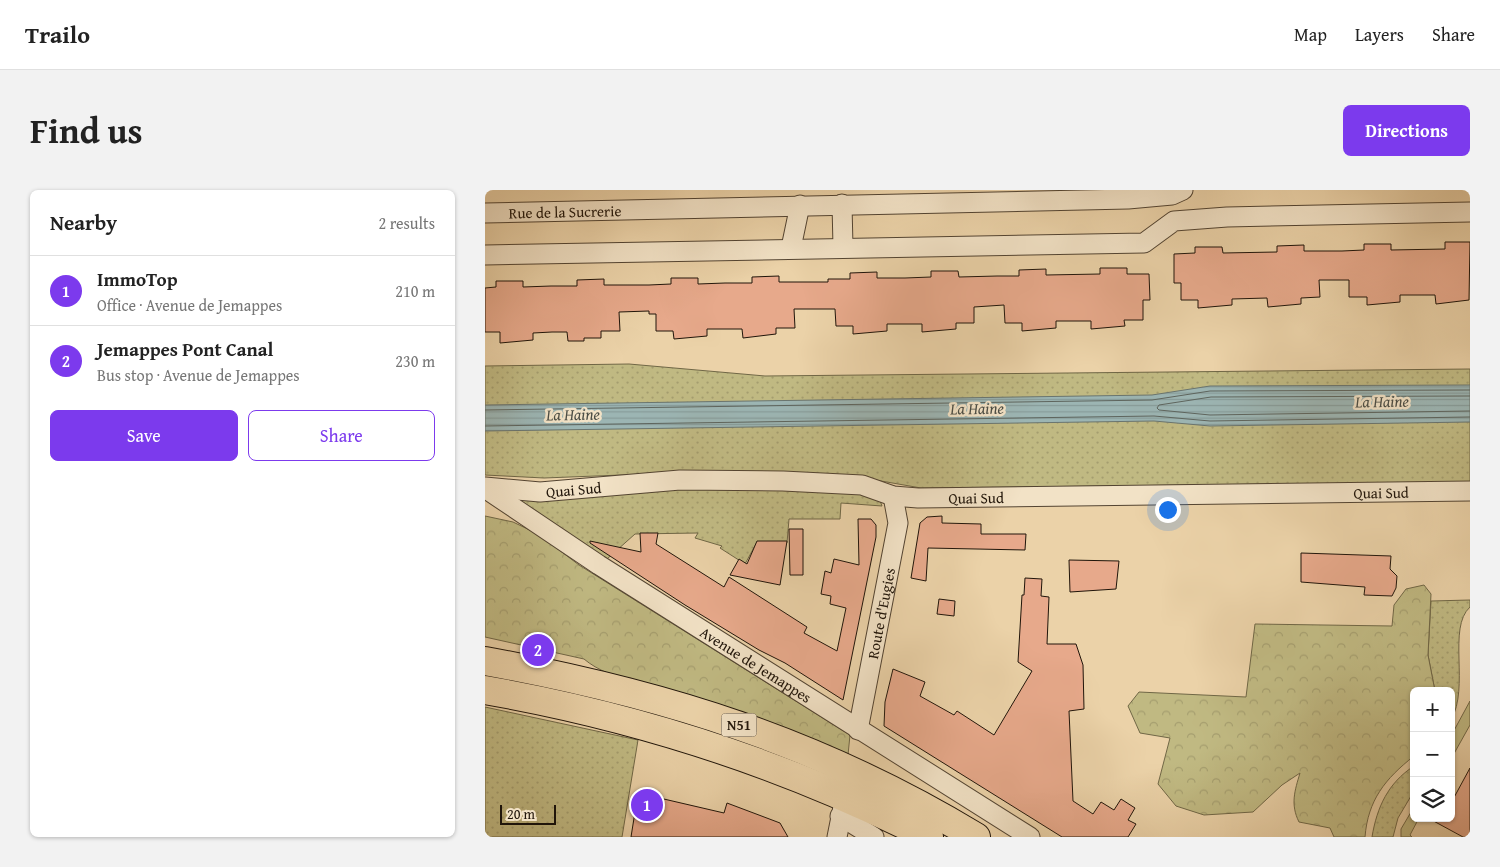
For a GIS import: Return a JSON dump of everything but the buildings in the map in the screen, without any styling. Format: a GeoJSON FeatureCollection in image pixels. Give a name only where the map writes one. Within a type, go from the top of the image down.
{"type":"FeatureCollection","features":[{"type":"Feature","properties":{"kind":"main road","name":"N51"},"geometry":{"type":"LineString","coordinates":[[485,661],[577,679],[681,705],[853,764],[907,798],[976,837]]}},
{"type":"Feature","properties":{"kind":"main road","name":"N51"},"geometry":{"type":"LineString","coordinates":[[485,690],[561,705],[639,724],[701,742],[806,781],[843,807],[929,837]]}},
{"type":"Feature","properties":{"kind":"street","name":"Rue de la Sucrerie"},"geometry":{"type":"LineString","coordinates":[[485,213],[1128,198],[1172,195],[1183,190]]}},
{"type":"Feature","properties":{"kind":"street"},"geometry":{"type":"LineString","coordinates":[[843,204],[843,247]]}},
{"type":"Feature","properties":{"kind":"street"},"geometry":{"type":"LineString","coordinates":[[791,248],[800,205]]}},
{"type":"Feature","properties":{"kind":"street"},"geometry":{"type":"LineString","coordinates":[[485,255],[1143,243],[1174,221],[1227,217],[1470,212]]}},
{"type":"Feature","properties":{"kind":"street","name":"Quai Sud"},"geometry":{"type":"LineString","coordinates":[[485,488],[540,492],[680,480],[783,481],[862,485],[893,496],[918,498],[1470,491]]}},
{"type":"Feature","properties":{"kind":"street","name":"Avenue de Jemappes"},"geometry":{"type":"LineString","coordinates":[[485,488],[599,565],[1030,837]]}},
{"type":"Feature","properties":{"kind":"street","name":"Route d'Eugies"},"geometry":{"type":"LineString","coordinates":[[858,730],[897,523],[893,496]]}},
{"type":"Feature","properties":{"kind":"street"},"geometry":{"type":"LineString","coordinates":[[837,837],[853,764]]}},
{"type":"Feature","properties":{"kind":"street"},"geometry":{"type":"LineString","coordinates":[[843,807],[874,837]]}},
{"type":"Feature","properties":{"kind":"green space"},"geometry":{"type":"Polygon","coordinates":[[[629,364],[765,376],[1470,369],[1470,482],[921,488],[864,478],[673,473],[544,478],[485,475],[485,366],[629,364]]]}},
{"type":"Feature","properties":{"kind":"green space"},"geometry":{"type":"Polygon","coordinates":[[[831,486],[879,498],[882,506],[841,503],[840,519],[789,519],[787,543],[757,542],[745,564],[720,548],[722,546],[695,538],[698,533],[635,534],[607,559],[513,497],[647,487],[831,486]]]}},
{"type":"Feature","properties":{"kind":"green space"},"geometry":{"type":"Polygon","coordinates":[[[485,516],[513,522],[538,534],[579,565],[850,735],[848,755],[772,724],[714,704],[608,673],[584,659],[485,637],[485,516]]]}},
{"type":"Feature","properties":{"kind":"green space"},"geometry":{"type":"Polygon","coordinates":[[[1424,585],[1431,594],[1428,655],[1434,687],[1410,687],[1410,760],[1387,782],[1374,801],[1365,837],[1334,837],[1330,828],[1299,822],[1294,803],[1300,773],[1282,785],[1253,812],[1204,815],[1176,806],[1158,784],[1170,738],[1140,733],[1128,706],[1139,692],[1246,697],[1255,624],[1392,626],[1394,605],[1406,589],[1424,585]]]}},
{"type":"Feature","properties":{"kind":"green space"},"geometry":{"type":"Polygon","coordinates":[[[1470,600],[1470,607],[1463,617],[1460,629],[1459,691],[1455,710],[1455,687],[1434,687],[1428,655],[1431,601],[1470,600]]]}},
{"type":"Feature","properties":{"kind":"green space"},"geometry":{"type":"Polygon","coordinates":[[[1470,701],[1470,725],[1455,752],[1455,729],[1470,701]]]}},
{"type":"Feature","properties":{"kind":"green space"},"geometry":{"type":"Polygon","coordinates":[[[485,707],[638,740],[622,837],[485,837],[485,707]]]}},
{"type":"Feature","properties":{"kind":"green space"},"geometry":{"type":"Polygon","coordinates":[[[1410,769],[1410,798],[1398,818],[1393,837],[1372,837],[1377,816],[1385,797],[1397,780],[1410,769]]]}},
{"type":"Feature","properties":{"kind":"green space"},"geometry":{"type":"Polygon","coordinates":[[[1410,814],[1410,822],[1417,822],[1410,835],[1412,837],[1401,837],[1401,829],[1410,814]]]}},
{"type":"Feature","properties":{"kind":"water","name":"La Haine"},"geometry":{"type":"Polygon","coordinates":[[[1470,385],[1470,422],[1210,426],[1154,421],[485,431],[485,405],[1152,395],[1210,386],[1470,385]]]}},
{"type":"Feature","properties":{"kind":"place","name":"Jemappes Pont Canal"},"geometry":{"type":"Point","coordinates":[538,650]}},
{"type":"Feature","properties":{"kind":"place","name":"ImmoTop"},"geometry":{"type":"Point","coordinates":[647,805]}}]}
